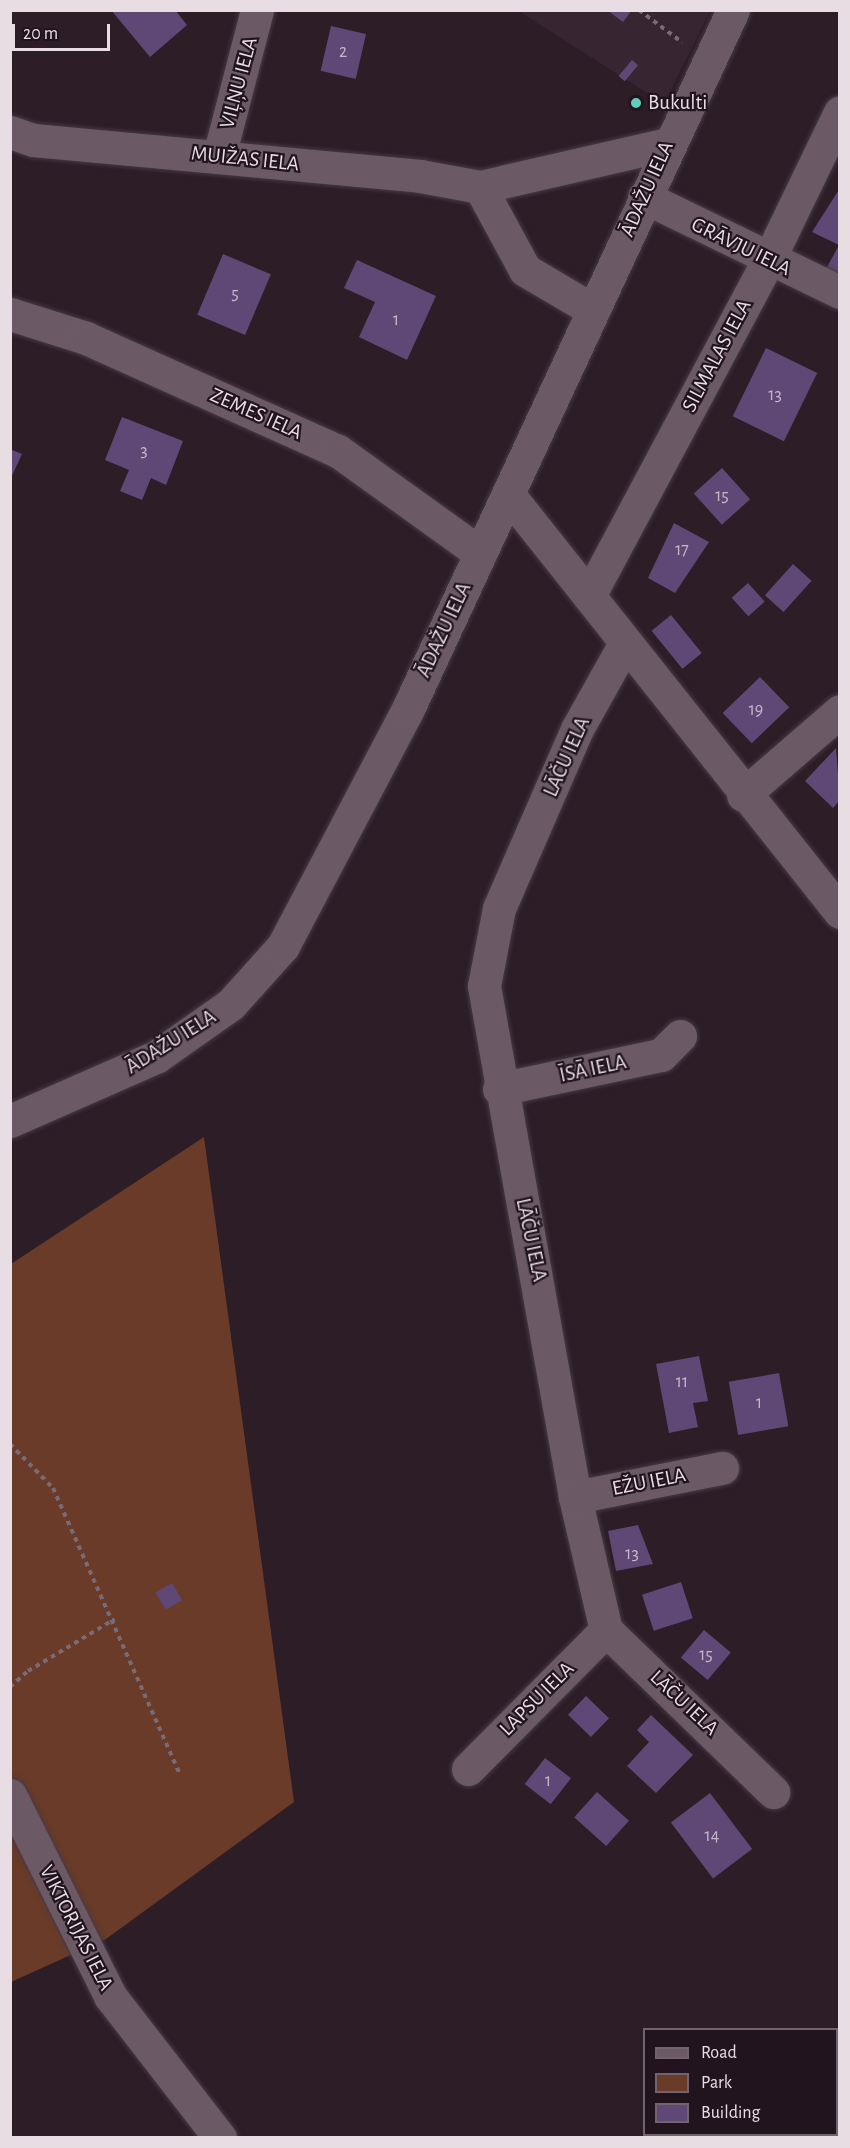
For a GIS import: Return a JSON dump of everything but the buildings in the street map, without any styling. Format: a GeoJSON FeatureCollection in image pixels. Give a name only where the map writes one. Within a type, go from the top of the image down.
{"type":"FeatureCollection","features":[{"type":"Feature","properties":{"kind":"street","name":"VIĻŅU IELA"},"geometry":{"type":"LineString","coordinates":[[219,156],[257,10]]}},
{"type":"Feature","properties":{"kind":"street","name":"ĀDAŽU IELA"},"geometry":{"type":"LineString","coordinates":[[10,1121],[156,1057],[231,1005],[283,946],[377,772],[593,310],[667,144],[733,10]]}},
{"type":"Feature","properties":{"kind":"street","name":"SILMALAS IELA"},"geometry":{"type":"LineString","coordinates":[[589,596],[768,261],[840,112]]}},
{"type":"Feature","properties":{"kind":"street","name":"MUIŽAS IELA"},"geometry":{"type":"LineString","coordinates":[[10,132],[33,140],[219,156],[480,187],[667,144]]}},
{"type":"Feature","properties":{"kind":"street"},"geometry":{"type":"LineString","coordinates":[[480,187],[525,270],[593,310]]}},
{"type":"Feature","properties":{"kind":"street","name":"GRĀVJU IELA"},"geometry":{"type":"LineString","coordinates":[[644,197],[768,261],[840,292]]}},
{"type":"Feature","properties":{"kind":"street","name":"ZEMES IELA"},"geometry":{"type":"LineString","coordinates":[[10,314],[86,338],[338,451],[480,553]]}},
{"type":"Feature","properties":{"kind":"street"},"geometry":{"type":"LineString","coordinates":[[508,494],[742,795],[840,912]]}},
{"type":"Feature","properties":{"kind":"street","name":"LĀČU IELA"},"geometry":{"type":"LineString","coordinates":[[624,645],[577,729],[499,908],[484,986],[499,1089],[537,1267],[575,1497],[606,1630],[773,1792]]}},
{"type":"Feature","properties":{"kind":"street"},"geometry":{"type":"LineString","coordinates":[[742,795],[840,711]]}},
{"type":"Feature","properties":{"kind":"street","name":"ĪSĀ IELA"},"geometry":{"type":"LineString","coordinates":[[499,1089],[661,1055],[680,1036]]}},
{"type":"Feature","properties":{"kind":"street","name":"EŽU IELA"},"geometry":{"type":"LineString","coordinates":[[575,1497],[722,1468]]}},
{"type":"Feature","properties":{"kind":"street","name":"LAPSU IELA"},"geometry":{"type":"LineString","coordinates":[[468,1769],[606,1630]]}},
{"type":"Feature","properties":{"kind":"street","name":"VIKTORIJAS IELA"},"geometry":{"type":"LineString","coordinates":[[10,1795],[110,1996],[220,2138]]}},
{"type":"Feature","properties":{"kind":"path"},"geometry":{"type":"LineString","coordinates":[[642,11],[708,60]]}},
{"type":"Feature","properties":{"kind":"path"},"geometry":{"type":"LineString","coordinates":[[10,1444],[53,1488],[116,1619],[179,1773]]}},
{"type":"Feature","properties":{"kind":"path"},"geometry":{"type":"LineString","coordinates":[[10,1687],[28,1671],[116,1619]]}},
{"type":"Feature","properties":{"kind":"shaded area"},"geometry":{"type":"Polygon","coordinates":[[[517,10],[710,11],[664,104],[517,10]]]}},
{"type":"Feature","properties":{"kind":"green space"},"geometry":{"type":"Polygon","coordinates":[[[204,1137],[294,1802],[106,1939],[11,1982],[11,1264],[204,1137]]]}},
{"type":"Feature","properties":{"kind":"place","name":"Bukulti"},"geometry":{"type":"Point","coordinates":[636,103]}}]}
